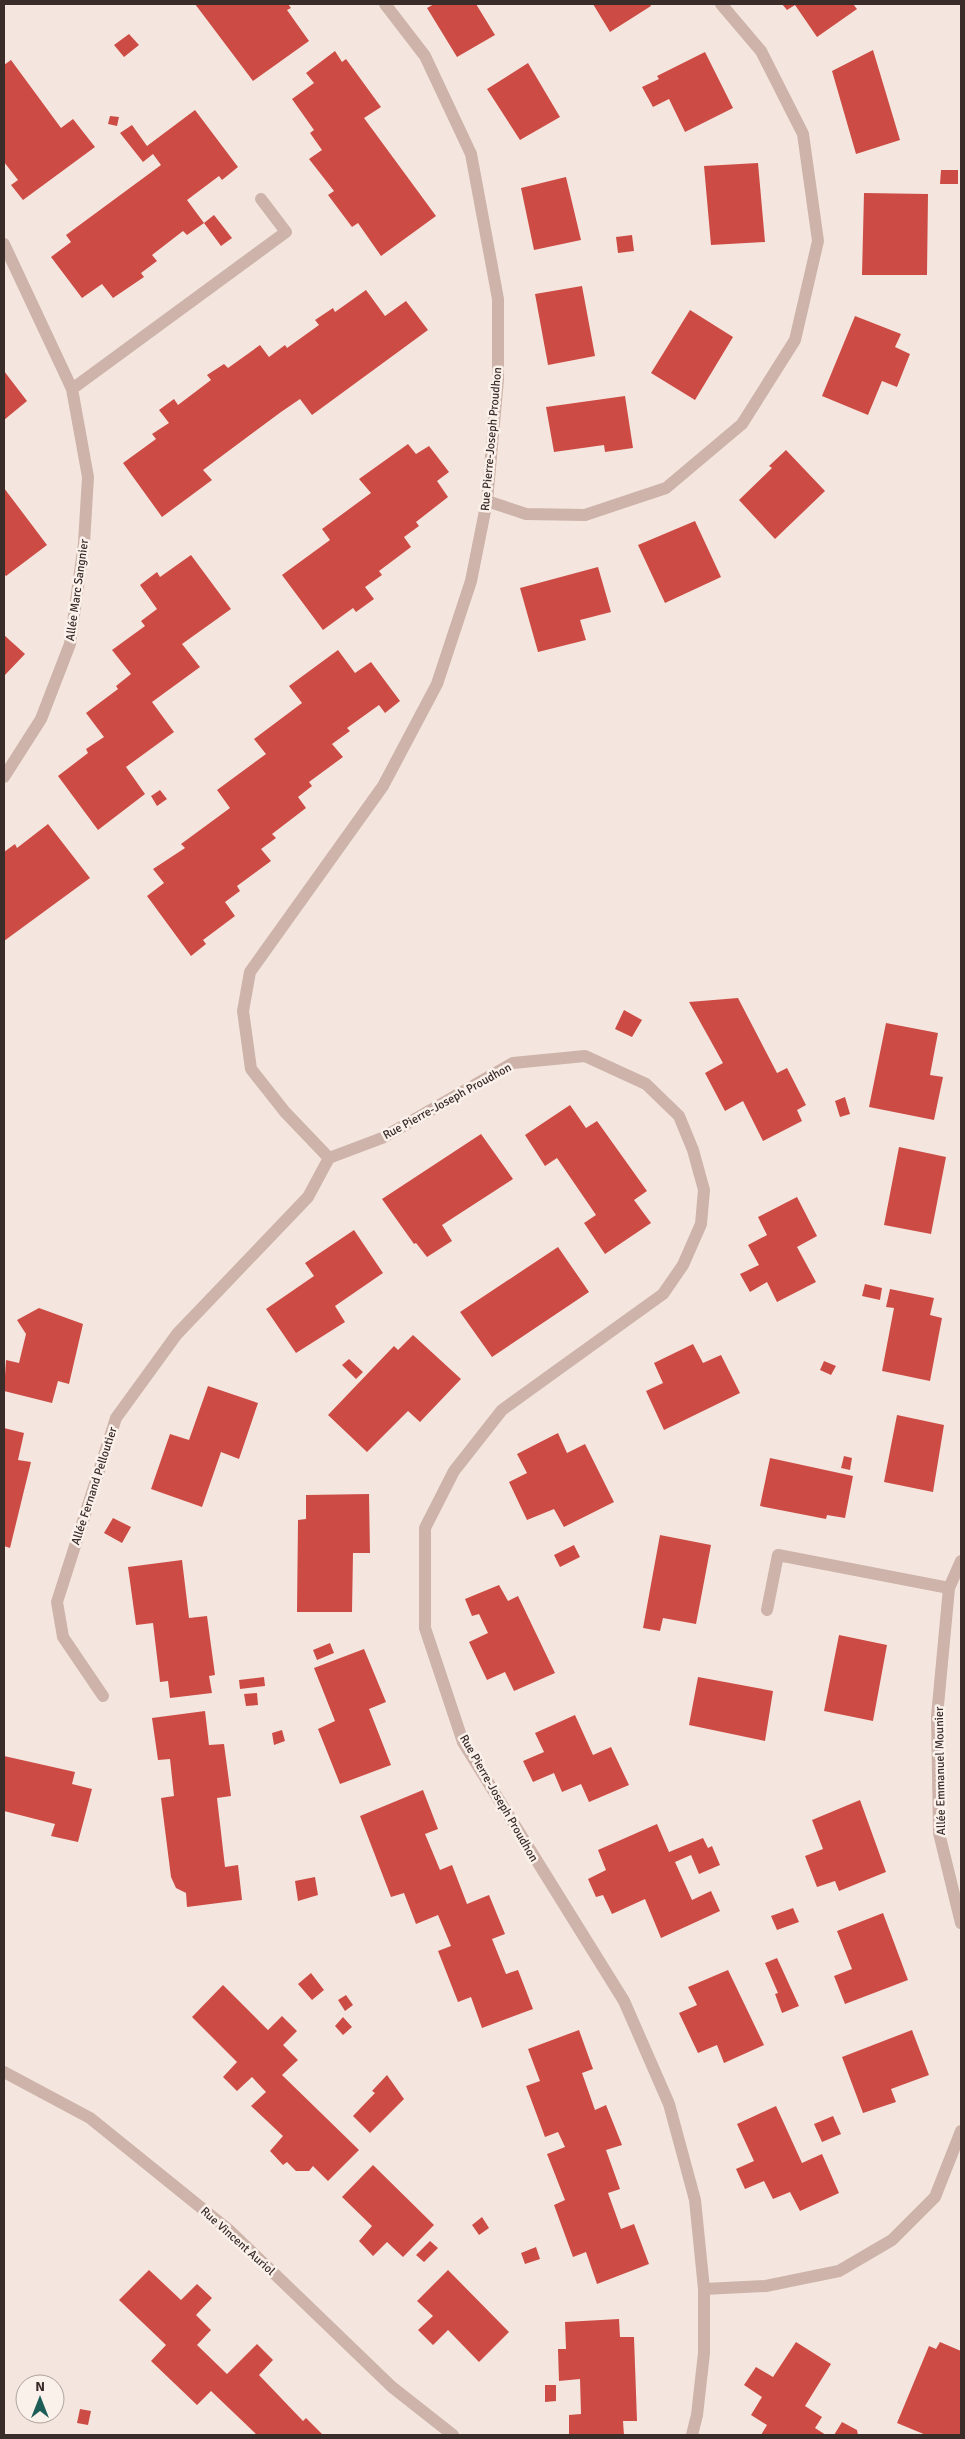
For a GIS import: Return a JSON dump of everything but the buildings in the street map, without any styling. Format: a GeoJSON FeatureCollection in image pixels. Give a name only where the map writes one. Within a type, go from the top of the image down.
{"type":"FeatureCollection","features":[{"type":"Feature","properties":{"kind":"street","name":"Rue Pierre-Joseph Proudhon"},"geometry":{"type":"LineString","coordinates":[[385,4],[425,56],[471,154],[498,299],[498,379],[487,501],[471,581],[437,684],[384,786],[250,972],[243,1011],[251,1069],[285,1112],[329,1158],[382,1138],[512,1063],[585,1056],[646,1084],[679,1116],[693,1150],[704,1190],[701,1224],[683,1265],[662,1294],[502,1410],[454,1471],[425,1528],[425,1628],[463,1742],[567,1913],[624,2001],[665,2096],[695,2200],[704,2289],[704,2353],[697,2415],[692,2435]]}},
{"type":"Feature","properties":{"kind":"street"},"geometry":{"type":"LineString","coordinates":[[487,501],[526,514],[585,515],[666,488],[742,424],[795,340],[818,241],[803,134],[761,51],[721,4]]}},
{"type":"Feature","properties":{"kind":"street"},"geometry":{"type":"LineString","coordinates":[[72,389],[286,232],[261,199]]}},
{"type":"Feature","properties":{"kind":"street","name":"Allée Marc Sangnier"},"geometry":{"type":"LineString","coordinates":[[4,244],[72,389],[88,477],[84,543],[70,644],[41,719],[4,777]]}},
{"type":"Feature","properties":{"kind":"street","name":"Allée Fernand Pelloutier"},"geometry":{"type":"LineString","coordinates":[[103,1696],[63,1637],[57,1602],[116,1418],[176,1334],[308,1198],[329,1158]]}},
{"type":"Feature","properties":{"kind":"street"},"geometry":{"type":"LineString","coordinates":[[767,1610],[778,1555],[949,1588]]}},
{"type":"Feature","properties":{"kind":"street","name":"Allée Emmanuel Mounier"},"geometry":{"type":"LineString","coordinates":[[961,1561],[949,1588],[937,1716],[939,1833],[961,1923]]}},
{"type":"Feature","properties":{"kind":"street","name":"Rue Vincent Auriol"},"geometry":{"type":"LineString","coordinates":[[4,2072],[90,2118],[230,2231],[392,2387],[453,2435]]}},
{"type":"Feature","properties":{"kind":"street"},"geometry":{"type":"LineString","coordinates":[[704,2289],[766,2286],[839,2271],[892,2240],[935,2197],[961,2131]]}}]}
